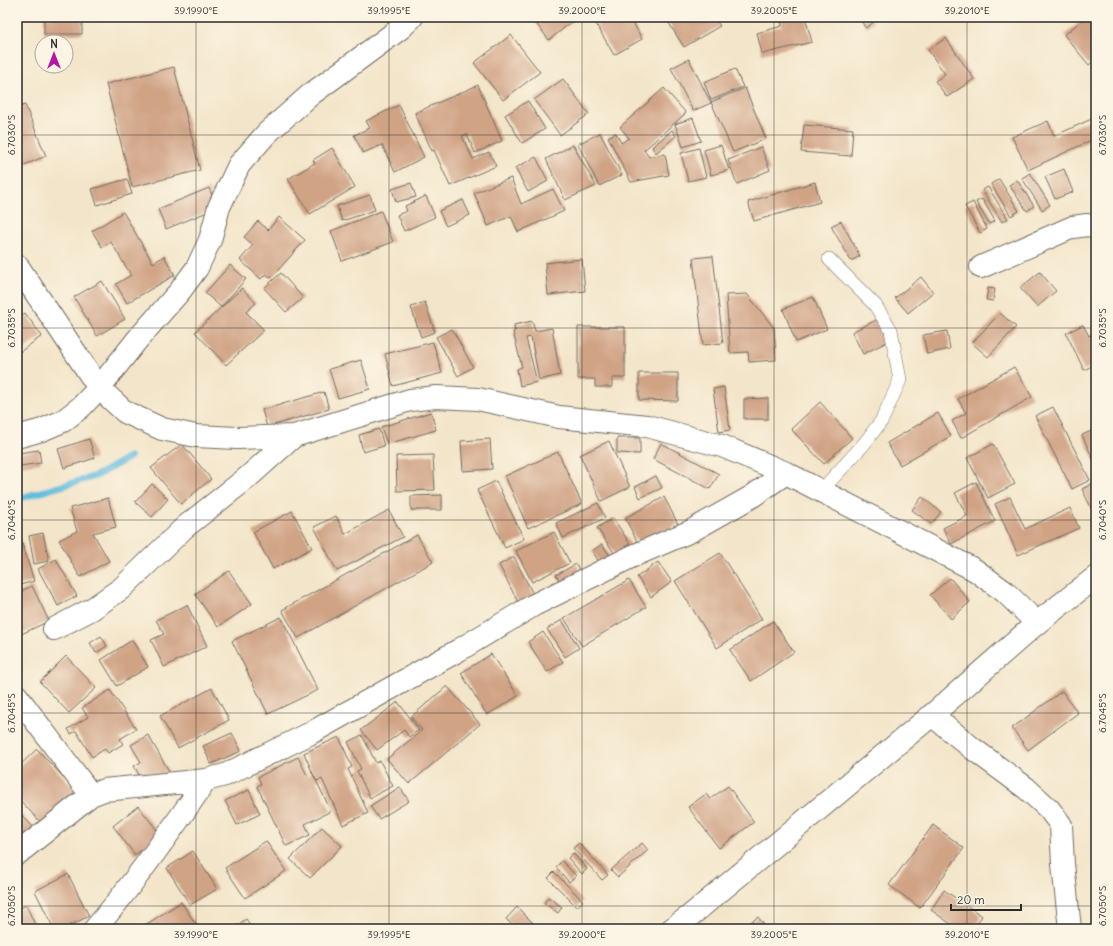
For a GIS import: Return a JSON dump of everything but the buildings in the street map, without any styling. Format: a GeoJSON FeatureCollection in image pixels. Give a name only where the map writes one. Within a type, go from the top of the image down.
{"type":"FeatureCollection","features":[{"type":"Feature","properties":{"kind":"street"},"geometry":{"type":"LineString","coordinates":[[17,437],[42,430],[63,421],[81,407],[99,388],[137,340],[180,291],[197,268],[210,240],[219,207],[239,165],[267,133],[310,95],[401,28],[412,17]]}},
{"type":"Feature","properties":{"kind":"street"},"geometry":{"type":"LineString","coordinates":[[981,267],[1073,227],[1087,225],[1096,227]]}},
{"type":"Feature","properties":{"kind":"street"},"geometry":{"type":"LineString","coordinates":[[17,266],[99,388],[125,412],[162,429],[196,436],[294,436],[410,400],[436,397],[478,399],[559,417],[647,426],[722,446],[786,473],[975,570],[1005,592],[1037,622]]}},
{"type":"Feature","properties":{"kind":"street"},"geometry":{"type":"LineString","coordinates":[[54,629],[92,609],[122,588],[185,527],[247,478],[294,436]]}},
{"type":"Feature","properties":{"kind":"street"},"geometry":{"type":"LineString","coordinates":[[17,854],[91,795],[104,790],[206,780],[225,775],[309,734],[459,650],[534,605],[633,556],[691,531],[751,497],[786,473]]}},
{"type":"Feature","properties":{"kind":"street"},"geometry":{"type":"LineString","coordinates":[[672,929],[696,911],[932,715],[1037,622],[1096,578]]}},
{"type":"Feature","properties":{"kind":"street"},"geometry":{"type":"LineString","coordinates":[[17,696],[91,795]]}},
{"type":"Feature","properties":{"kind":"street"},"geometry":{"type":"LineString","coordinates":[[932,715],[972,748],[1026,788],[1049,809],[1061,825],[1063,864],[1070,929]]}},
{"type":"Feature","properties":{"kind":"street"},"geometry":{"type":"LineString","coordinates":[[95,929],[118,902],[149,861],[206,780]]}},
{"type":"Feature","properties":{"kind":"lane"},"geometry":{"type":"LineString","coordinates":[[821,491],[864,444],[882,420],[900,380],[891,330],[875,305],[829,260]]}},
{"type":"Feature","properties":{"kind":"waterway"},"geometry":{"type":"LineString","coordinates":[[17,499],[96,476],[130,457]]}}]}
